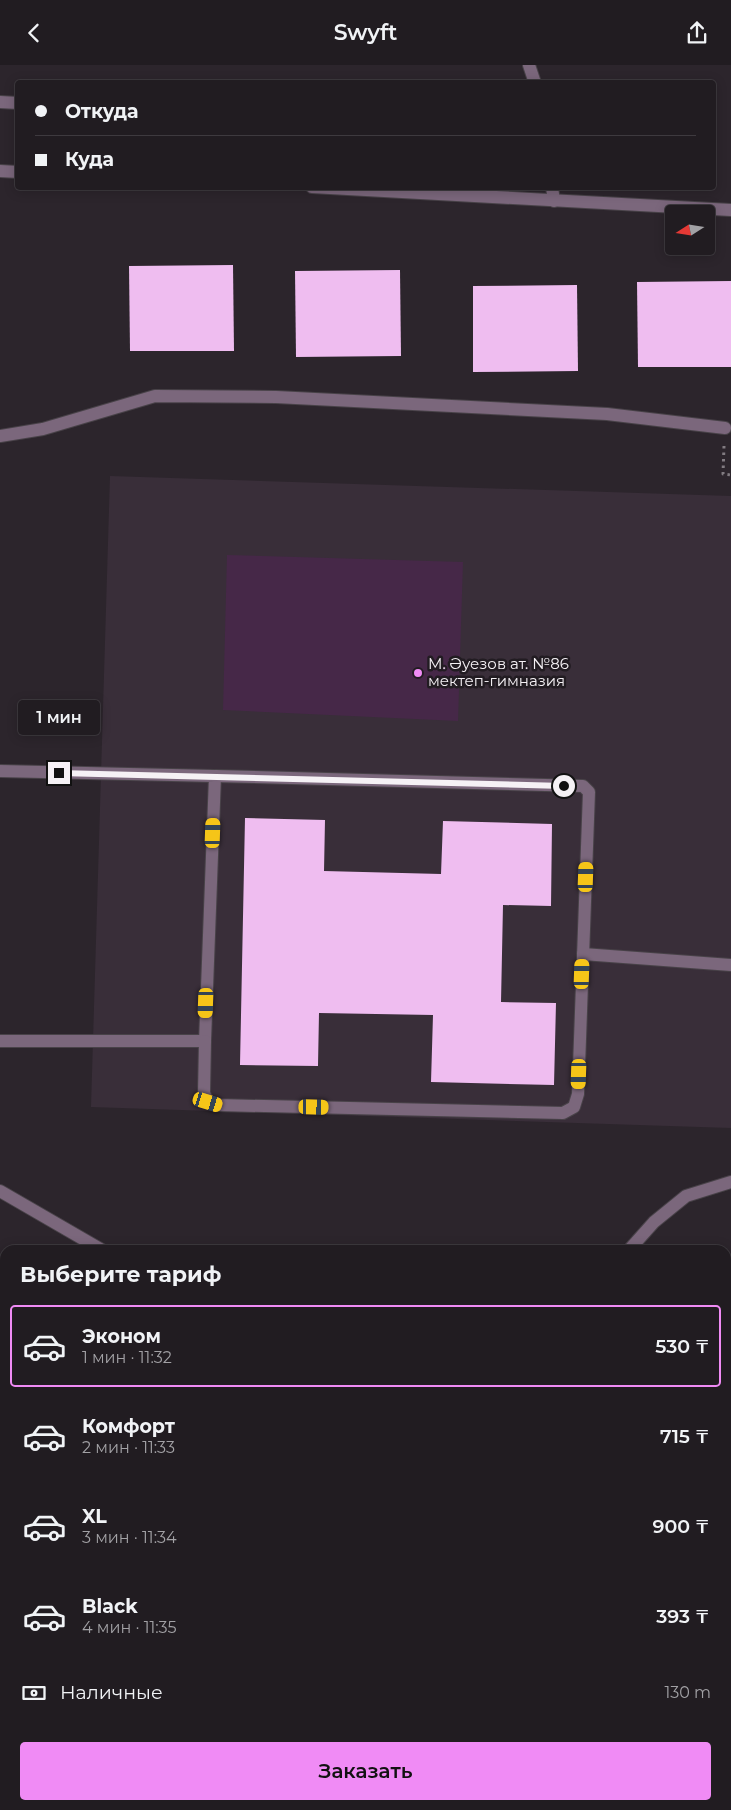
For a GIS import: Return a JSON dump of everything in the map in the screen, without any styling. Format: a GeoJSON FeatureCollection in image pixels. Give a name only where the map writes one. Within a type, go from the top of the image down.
{"type":"FeatureCollection","features":[{"type":"Feature","properties":{"kind":"street"},"geometry":{"type":"LineString","coordinates":[[529,65],[534,80]]}},
{"type":"Feature","properties":{"kind":"street"},"geometry":{"type":"LineString","coordinates":[[0,102],[15,103]]}},
{"type":"Feature","properties":{"kind":"street"},"geometry":{"type":"LineString","coordinates":[[0,171],[15,171]]}},
{"type":"Feature","properties":{"kind":"street"},"geometry":{"type":"LineString","coordinates":[[394,190],[553,194],[731,211]]}},
{"type":"Feature","properties":{"kind":"street"},"geometry":{"type":"LineString","coordinates":[[0,436],[43,429],[155,397],[276,397],[607,414],[725,428]]}},
{"type":"Feature","properties":{"kind":"street"},"geometry":{"type":"LineString","coordinates":[[0,771],[215,776],[583,786],[589,792],[578,1094],[574,1107],[563,1113],[218,1105],[208,1102],[204,1093],[205,1041],[215,776]]}},
{"type":"Feature","properties":{"kind":"street"},"geometry":{"type":"LineString","coordinates":[[583,954],[731,965]]}},
{"type":"Feature","properties":{"kind":"street"},"geometry":{"type":"LineString","coordinates":[[0,1041],[205,1041]]}},
{"type":"Feature","properties":{"kind":"street"},"geometry":{"type":"LineString","coordinates":[[633,1245],[654,1222],[686,1196],[731,1182]]}},
{"type":"Feature","properties":{"kind":"street"},"geometry":{"type":"LineString","coordinates":[[0,1191],[93,1245]]}},
{"type":"Feature","properties":{"kind":"path"},"geometry":{"type":"LineString","coordinates":[[725,428],[723,474],[731,475]]}},
{"type":"Feature","properties":{"kind":"shaded area","name":"М. Әуезов ат. №86 мектеп-гимназия"},"geometry":{"type":"Polygon","coordinates":[[[110,476],[731,496],[731,1128],[91,1107],[110,476]]]}},
{"type":"Feature","properties":{"kind":"shaded area"},"geometry":{"type":"Polygon","coordinates":[[[227,555],[463,562],[458,721],[223,710],[227,555]]]}},
{"type":"Feature","properties":{"kind":"building"},"geometry":{"type":"Polygon","coordinates":[[[233,265],[234,351],[130,351],[129,266],[233,265]]]}},
{"type":"Feature","properties":{"kind":"building"},"geometry":{"type":"Polygon","coordinates":[[[400,270],[401,356],[296,357],[295,271],[400,270]]]}},
{"type":"Feature","properties":{"kind":"building"},"geometry":{"type":"Polygon","coordinates":[[[731,281],[731,367],[638,367],[637,282],[731,281]]]}},
{"type":"Feature","properties":{"kind":"building"},"geometry":{"type":"Polygon","coordinates":[[[577,285],[578,371],[473,372],[473,286],[577,285]]]}},
{"type":"Feature","properties":{"kind":"building"},"geometry":{"type":"Polygon","coordinates":[[[245,818],[325,820],[324,871],[441,874],[443,821],[552,824],[551,906],[503,905],[501,1002],[556,1003],[554,1085],[431,1082],[433,1015],[319,1013],[318,1066],[240,1065],[245,818]]]}},
{"type":"Feature","properties":{"kind":"place","name":"М. Әуезов ат. №86 мектеп-гимназия"},"geometry":{"type":"Point","coordinates":[418,673]}},
{"type":"Feature","properties":{"kind":"route"},"geometry":{"type":"LineString","coordinates":[[59,773],[564,786]]}}]}
